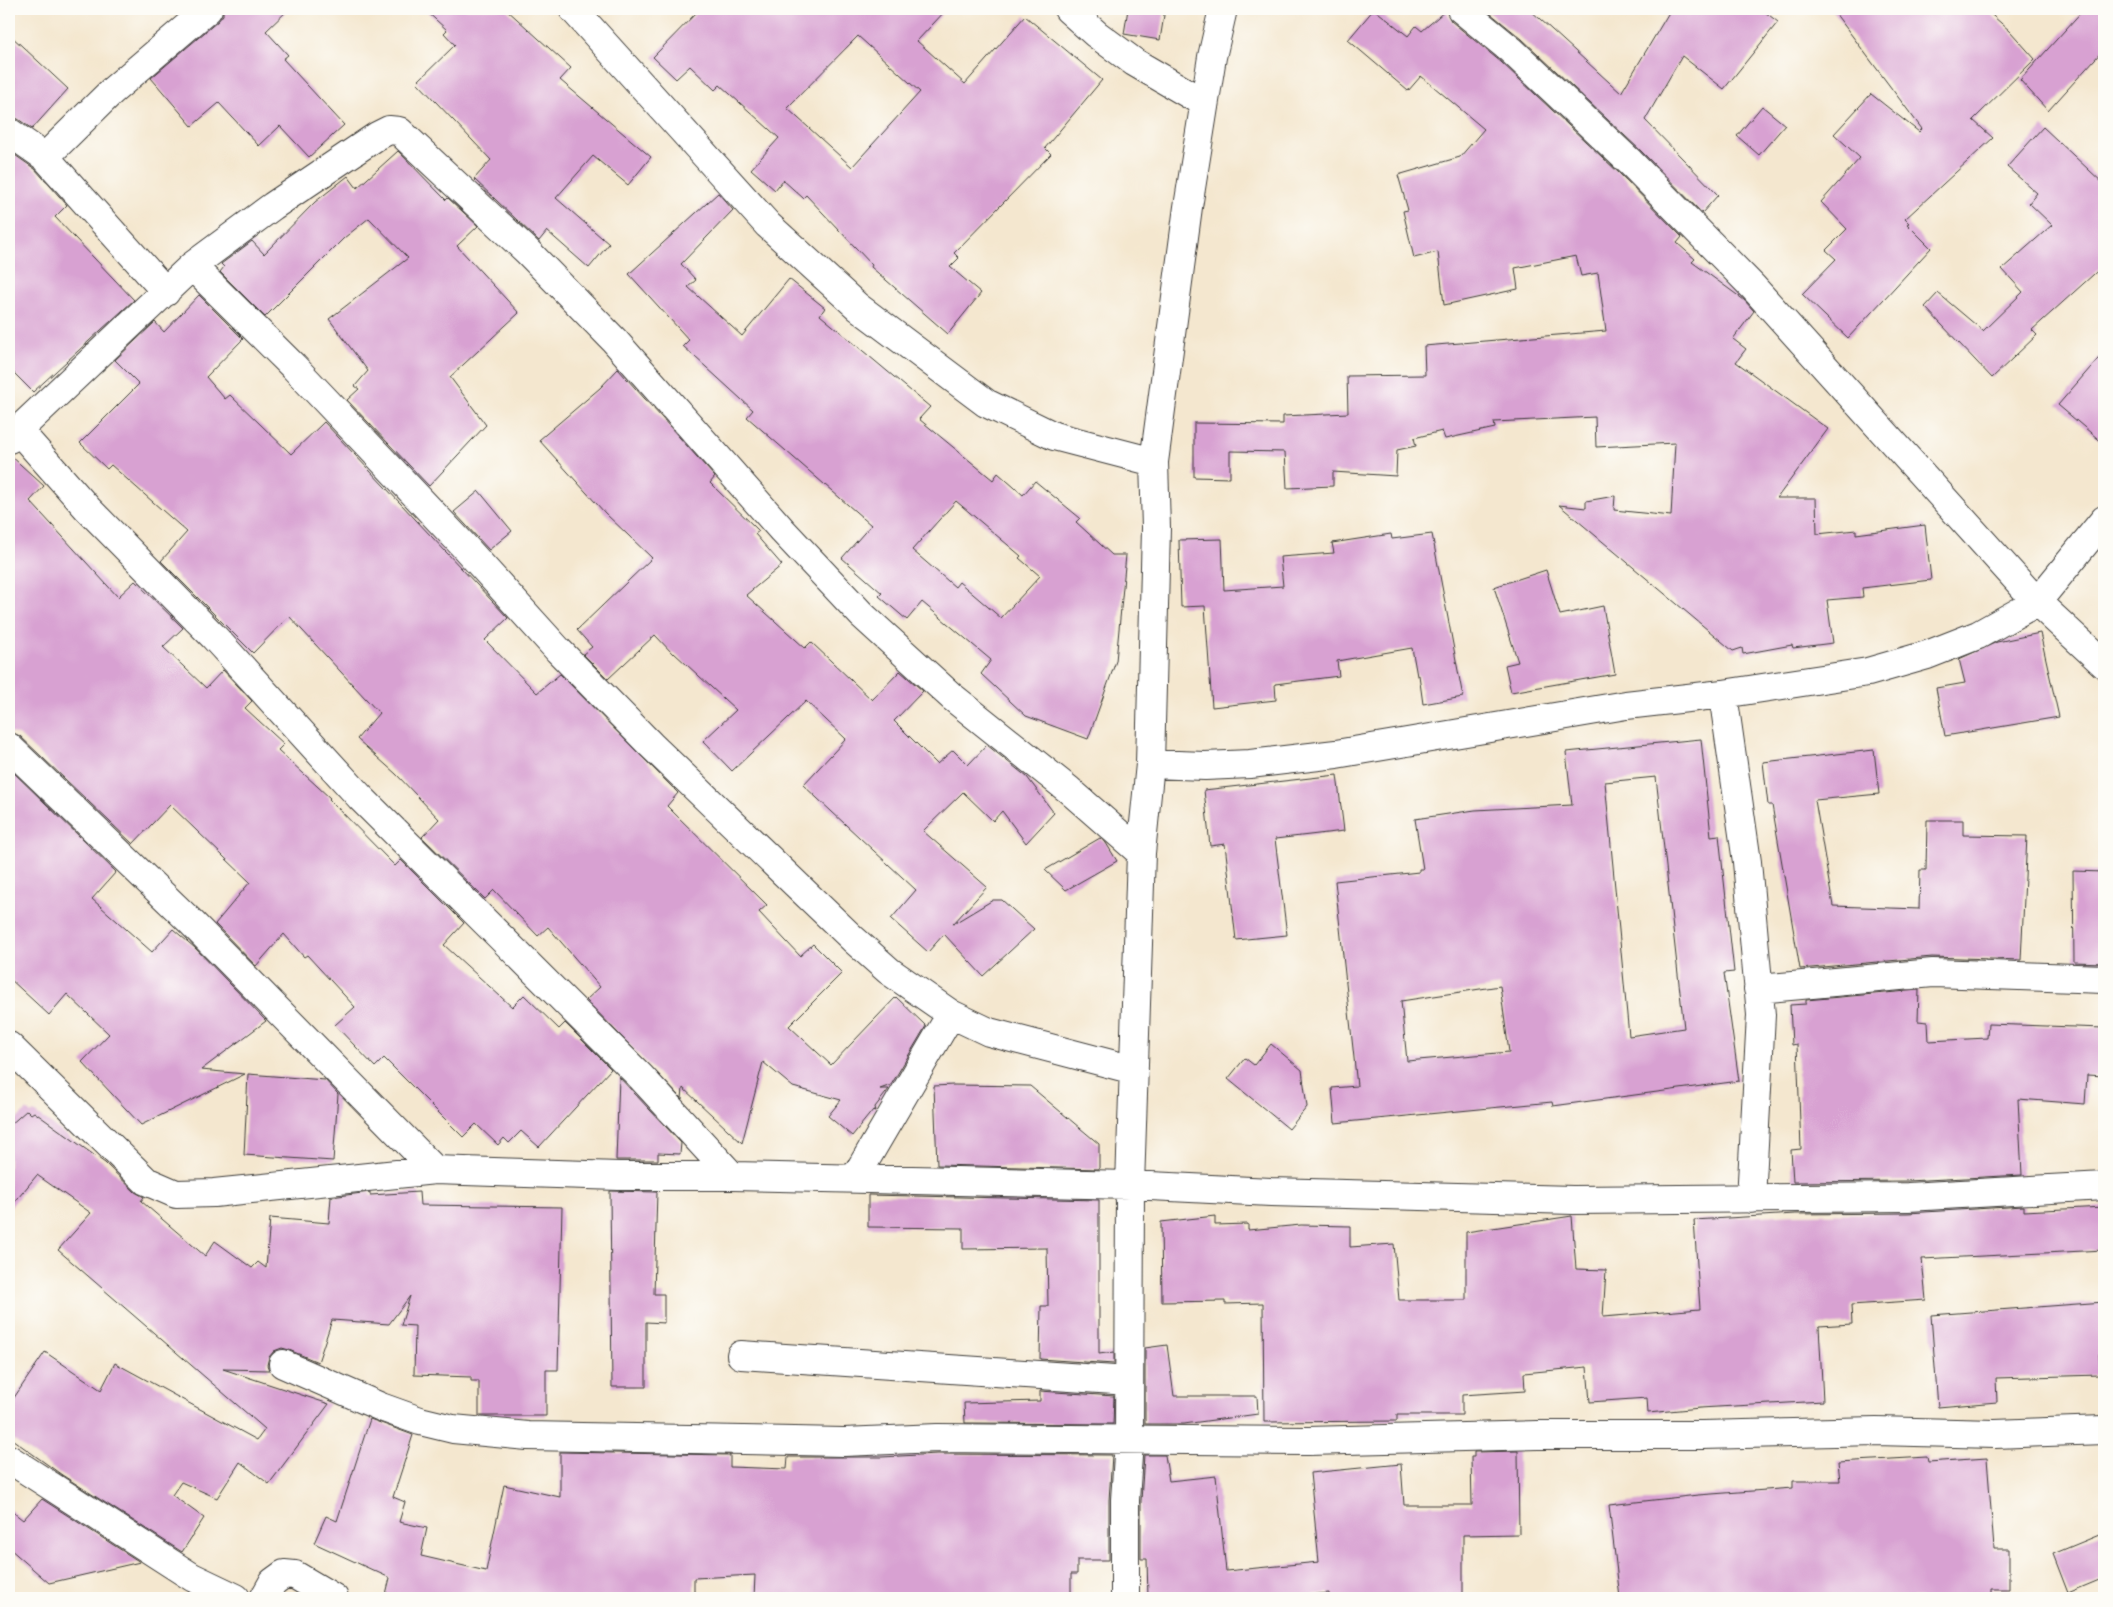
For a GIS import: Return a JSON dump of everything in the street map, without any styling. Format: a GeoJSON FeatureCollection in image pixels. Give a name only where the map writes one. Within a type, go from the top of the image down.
{"type":"FeatureCollection","features":[{"type":"Feature","properties":{"kind":"street"},"geometry":{"type":"LineString","coordinates":[[44,156],[112,91],[208,9]]}},
{"type":"Feature","properties":{"kind":"street"},"geometry":{"type":"LineString","coordinates":[[573,9],[768,225],[873,319],[986,403],[1054,436],[1154,462]]}},
{"type":"Feature","properties":{"kind":"street"},"geometry":{"type":"LineString","coordinates":[[1068,9],[1096,34],[1134,62],[1204,103]]}},
{"type":"Feature","properties":{"kind":"street"},"geometry":{"type":"LineString","coordinates":[[1124,1598],[1129,1381],[1130,1185],[1140,853],[1150,764],[1156,528],[1154,462],[1188,207],[1204,103],[1223,9]]}},
{"type":"Feature","properties":{"kind":"street"},"geometry":{"type":"LineString","coordinates":[[1461,9],[1511,50],[1630,162],[1753,287],[2037,602],[2104,664]]}},
{"type":"Feature","properties":{"kind":"street"},"geometry":{"type":"LineString","coordinates":[[732,1176],[641,1076],[360,797],[214,637],[14,435],[192,266],[273,206],[377,136],[389,130],[399,130],[527,251],[614,340],[782,530],[862,614],[951,696],[1069,790],[1140,853]]}},
{"type":"Feature","properties":{"kind":"street"},"geometry":{"type":"LineString","coordinates":[[9,132],[44,156],[166,292]]}},
{"type":"Feature","properties":{"kind":"street"},"geometry":{"type":"LineString","coordinates":[[192,266],[294,367],[455,536],[558,650],[651,745],[853,939],[889,970],[951,1014],[988,1032],[1134,1070]]}},
{"type":"Feature","properties":{"kind":"street"},"geometry":{"type":"LineString","coordinates":[[1150,764],[1204,766],[1250,764],[1336,754],[1626,705],[1723,694],[1868,672],[1918,658],[1978,635],[2037,602],[2104,520]]}},
{"type":"Feature","properties":{"kind":"street"},"geometry":{"type":"LineString","coordinates":[[1723,694],[1747,862],[1761,1015],[1751,1199]]}},
{"type":"Feature","properties":{"kind":"street"},"geometry":{"type":"LineString","coordinates":[[9,747],[192,924],[435,1170]]}},
{"type":"Feature","properties":{"kind":"street"},"geometry":{"type":"LineString","coordinates":[[1758,989],[1932,973],[2104,978]]}},
{"type":"Feature","properties":{"kind":"street"},"geometry":{"type":"LineString","coordinates":[[855,1178],[951,1014]]}},
{"type":"Feature","properties":{"kind":"street"},"geometry":{"type":"LineString","coordinates":[[9,1046],[146,1181],[176,1194],[214,1194],[435,1170],[619,1176],[855,1178],[1130,1185],[1271,1192],[1573,1200],[1908,1197],[2104,1186]]}},
{"type":"Feature","properties":{"kind":"street"},"geometry":{"type":"LineString","coordinates":[[741,1355],[1129,1381]]}},
{"type":"Feature","properties":{"kind":"street"},"geometry":{"type":"LineString","coordinates":[[283,1364],[381,1407],[420,1421],[454,1429],[528,1436],[844,1442],[937,1438],[1308,1441],[1876,1431],[1995,1434],[2104,1430]]}},
{"type":"Feature","properties":{"kind":"street"},"geometry":{"type":"LineString","coordinates":[[9,1459],[192,1577],[236,1598]]}},
{"type":"Feature","properties":{"kind":"street"},"geometry":{"type":"LineString","coordinates":[[264,1598],[273,1582],[284,1574],[295,1575],[334,1598]]}},
{"type":"Feature","properties":{"kind":"building"},"geometry":{"type":"Polygon","coordinates":[[[223,9],[289,9],[266,31],[288,55],[283,59],[344,125],[309,157],[280,126],[259,146],[219,103],[192,126],[151,78],[218,21],[223,15],[223,9]]]}},
{"type":"Feature","properties":{"kind":"building"},"geometry":{"type":"Polygon","coordinates":[[[424,9],[506,9],[571,68],[560,80],[651,157],[628,185],[593,156],[556,198],[609,244],[589,268],[547,231],[539,241],[474,179],[491,160],[417,82],[455,45],[444,33],[447,30],[424,9]]]}},
{"type":"Feature","properties":{"kind":"building"},"geometry":{"type":"Polygon","coordinates":[[[700,9],[947,9],[917,41],[965,84],[1025,16],[1102,80],[1045,148],[1051,154],[954,253],[959,258],[950,267],[981,293],[948,334],[871,267],[872,265],[806,195],[803,198],[783,180],[775,190],[751,169],[779,138],[720,85],[715,90],[690,66],[676,79],[653,57],[700,9]],[[858,36],[787,108],[852,167],[920,92],[858,36]]]}},
{"type":"Feature","properties":{"kind":"building"},"geometry":{"type":"Polygon","coordinates":[[[1128,9],[1165,9],[1160,40],[1124,34],[1128,9]]]}},
{"type":"Feature","properties":{"kind":"building"},"geometry":{"type":"Polygon","coordinates":[[[1374,9],[1408,36],[1416,26],[1422,31],[1446,10],[1451,21],[1501,62],[1619,173],[1682,237],[1677,243],[1695,259],[1692,262],[1744,300],[1754,311],[1733,339],[1746,349],[1736,362],[1828,429],[1777,498],[1816,498],[1817,534],[1856,530],[1856,534],[1925,525],[1931,580],[1862,588],[1863,597],[1827,600],[1833,643],[1793,648],[1792,645],[1743,654],[1742,648],[1733,651],[1559,505],[1586,508],[1586,501],[1615,496],[1614,510],[1671,516],[1675,443],[1596,447],[1595,417],[1494,422],[1495,428],[1445,439],[1442,431],[1414,438],[1416,446],[1397,450],[1396,476],[1333,472],[1333,486],[1287,488],[1285,452],[1230,451],[1230,478],[1194,477],[1194,423],[1283,424],[1283,416],[1348,413],[1347,376],[1425,375],[1424,346],[1606,331],[1598,273],[1581,276],[1576,256],[1515,268],[1518,289],[1444,305],[1438,252],[1414,258],[1403,211],[1408,210],[1398,175],[1460,157],[1484,129],[1421,76],[1408,91],[1348,40],[1374,9]]]}},
{"type":"Feature","properties":{"kind":"building"},"geometry":{"type":"Polygon","coordinates":[[[1485,9],[1529,9],[1621,93],[1671,9],[1761,9],[1778,22],[1724,89],[1682,56],[1645,120],[1718,195],[1702,213],[1641,151],[1522,39],[1485,9]]]}},
{"type":"Feature","properties":{"kind":"building"},"geometry":{"type":"Polygon","coordinates":[[[1832,9],[1985,9],[2010,31],[2035,59],[1973,120],[1993,138],[1905,219],[1909,223],[1907,224],[1931,248],[1848,338],[1802,294],[1836,259],[1826,250],[1847,229],[1821,202],[1860,158],[1834,134],[1871,94],[1919,132],[1922,129],[1832,9]]]}},
{"type":"Feature","properties":{"kind":"building"},"geometry":{"type":"Polygon","coordinates":[[[2084,9],[2104,9],[2104,49],[2048,111],[2020,80],[2084,9]]]}},
{"type":"Feature","properties":{"kind":"building"},"geometry":{"type":"Polygon","coordinates":[[[9,34],[68,89],[32,129],[18,119],[9,117],[9,34]]]}},
{"type":"Feature","properties":{"kind":"building"},"geometry":{"type":"Polygon","coordinates":[[[1762,106],[1785,125],[1759,155],[1737,136],[1762,106]]]}},
{"type":"Feature","properties":{"kind":"building"},"geometry":{"type":"Polygon","coordinates":[[[2043,127],[2104,184],[2104,265],[2032,330],[2037,335],[1992,378],[1925,307],[1938,293],[1983,331],[2023,292],[2002,269],[2052,225],[2029,203],[2037,193],[2007,167],[2043,127]]]}},
{"type":"Feature","properties":{"kind":"building"},"geometry":{"type":"Polygon","coordinates":[[[9,151],[35,169],[67,205],[55,217],[134,300],[33,392],[9,368],[9,151]]]}},
{"type":"Feature","properties":{"kind":"building"},"geometry":{"type":"Polygon","coordinates":[[[398,151],[446,200],[448,198],[478,226],[457,246],[519,313],[450,377],[486,425],[429,486],[347,400],[359,389],[355,386],[368,371],[329,319],[408,258],[369,218],[344,238],[265,317],[220,272],[224,267],[221,264],[252,241],[264,254],[315,202],[348,176],[357,188],[398,151]]]}},
{"type":"Feature","properties":{"kind":"building"},"geometry":{"type":"Polygon","coordinates":[[[718,193],[733,210],[681,264],[696,280],[688,287],[742,336],[789,279],[825,308],[820,315],[930,407],[919,419],[993,480],[998,473],[1023,495],[1035,481],[1080,518],[1076,522],[1112,555],[1126,555],[1116,661],[1088,739],[1026,716],[981,674],[991,660],[922,602],[907,620],[879,596],[882,593],[842,558],[871,525],[747,417],[753,410],[683,346],[689,340],[629,274],[718,193]],[[956,501],[912,550],[955,587],[959,582],[1001,618],[1040,576],[1019,558],[1021,556],[956,501]]]}},
{"type":"Feature","properties":{"kind":"building"},"geometry":{"type":"Polygon","coordinates":[[[199,295],[243,339],[206,377],[225,399],[230,395],[291,454],[324,422],[508,618],[485,640],[537,693],[560,674],[678,793],[667,806],[767,905],[759,912],[800,956],[813,944],[842,973],[789,1026],[831,1065],[896,997],[926,1026],[891,1085],[880,1089],[889,1089],[875,1107],[876,1111],[873,1110],[852,1136],[828,1116],[841,1100],[793,1087],[763,1062],[742,1143],[683,1088],[682,1099],[586,1000],[600,987],[548,927],[538,936],[494,890],[485,899],[422,837],[439,819],[396,774],[357,739],[379,713],[289,616],[253,653],[161,561],[187,532],[111,465],[107,469],[80,443],[139,384],[115,360],[155,322],[164,332],[199,295]]]}},
{"type":"Feature","properties":{"kind":"building"},"geometry":{"type":"Polygon","coordinates":[[[2104,352],[2104,444],[2058,405],[2104,352]]]}},
{"type":"Feature","properties":{"kind":"building"},"geometry":{"type":"Polygon","coordinates":[[[618,369],[715,477],[710,483],[759,531],[755,534],[782,565],[746,595],[805,648],[811,642],[872,700],[900,671],[923,691],[894,721],[937,764],[953,750],[968,765],[987,745],[1027,777],[1054,813],[1026,843],[1002,811],[993,821],[963,792],[923,831],[987,887],[953,924],[993,900],[1002,900],[1034,929],[983,976],[944,934],[928,952],[891,919],[916,890],[803,785],[846,739],[806,701],[732,771],[703,741],[736,710],[673,654],[655,635],[608,679],[583,654],[592,647],[577,630],[652,558],[605,513],[539,440],[600,388],[618,369]]]}},
{"type":"Feature","properties":{"kind":"building"},"geometry":{"type":"Polygon","coordinates":[[[9,454],[44,486],[30,501],[118,597],[135,581],[183,628],[163,647],[206,688],[223,670],[252,701],[245,708],[284,744],[278,750],[330,798],[395,866],[401,860],[464,923],[444,945],[512,1007],[524,995],[559,1029],[565,1023],[611,1069],[539,1147],[521,1131],[509,1143],[504,1138],[498,1145],[476,1124],[463,1137],[384,1058],[375,1067],[335,1025],[355,1007],[307,955],[304,957],[284,934],[256,966],[215,924],[250,882],[170,805],[133,844],[20,736],[9,732],[9,454]]]}},
{"type":"Feature","properties":{"kind":"building"},"geometry":{"type":"Polygon","coordinates":[[[479,491],[512,531],[489,550],[454,512],[479,491]]]}},
{"type":"Feature","properties":{"kind":"building"},"geometry":{"type":"Polygon","coordinates":[[[1391,534],[1392,539],[1432,534],[1463,697],[1423,704],[1419,675],[1417,676],[1412,648],[1337,661],[1339,676],[1275,684],[1276,700],[1212,707],[1205,606],[1181,607],[1179,540],[1222,539],[1224,590],[1283,586],[1280,557],[1334,553],[1332,543],[1391,534]]]}},
{"type":"Feature","properties":{"kind":"building"},"geometry":{"type":"Polygon","coordinates":[[[1546,570],[1560,615],[1603,606],[1615,674],[1511,692],[1505,665],[1518,662],[1494,587],[1546,570]]]}},
{"type":"Feature","properties":{"kind":"building"},"geometry":{"type":"Polygon","coordinates":[[[2040,633],[2059,717],[1945,736],[1936,688],[1965,683],[1959,659],[1997,642],[2040,633]]]}},
{"type":"Feature","properties":{"kind":"building"},"geometry":{"type":"Polygon","coordinates":[[[1701,739],[1711,836],[1719,835],[1734,972],[1724,973],[1739,1081],[1553,1106],[1552,1102],[1335,1123],[1332,1088],[1357,1086],[1335,881],[1419,872],[1419,869],[1423,869],[1415,819],[1475,810],[1572,805],[1566,752],[1701,739]],[[1656,777],[1605,782],[1629,1036],[1684,1028],[1656,777]],[[1500,986],[1401,1001],[1407,1061],[1509,1052],[1500,986]]]}},
{"type":"Feature","properties":{"kind":"building"},"geometry":{"type":"Polygon","coordinates":[[[1874,750],[1879,794],[1815,800],[1833,906],[1919,909],[1920,870],[1926,870],[1927,820],[1963,820],[1963,835],[2027,836],[2021,960],[1932,957],[1800,969],[1772,805],[1768,805],[1763,762],[1874,750]]]}},
{"type":"Feature","properties":{"kind":"building"},"geometry":{"type":"Polygon","coordinates":[[[9,768],[116,872],[92,899],[152,952],[173,929],[195,948],[266,1021],[201,1070],[245,1074],[141,1125],[82,1062],[109,1034],[67,994],[49,1015],[9,978],[9,768]]]}},
{"type":"Feature","properties":{"kind":"building"},"geometry":{"type":"Polygon","coordinates":[[[1337,775],[1344,831],[1275,839],[1287,935],[1236,940],[1225,844],[1210,846],[1204,790],[1337,775]]]}},
{"type":"Feature","properties":{"kind":"building"},"geometry":{"type":"Polygon","coordinates":[[[1100,838],[1106,843],[1117,861],[1066,890],[1045,870],[1100,838]]]}},
{"type":"Feature","properties":{"kind":"building"},"geometry":{"type":"Polygon","coordinates":[[[2073,871],[2104,872],[2104,963],[2074,962],[2073,871]]]}},
{"type":"Feature","properties":{"kind":"building"},"geometry":{"type":"Polygon","coordinates":[[[1919,990],[1918,1021],[1928,1022],[1929,1041],[1987,1038],[1988,1024],[2104,1028],[2104,1076],[2087,1075],[2085,1104],[2018,1099],[2022,1175],[1907,1181],[1793,1182],[1791,1150],[1801,1149],[1797,1044],[1792,1045],[1790,1005],[1806,1004],[1806,1000],[1919,990]]]}},
{"type":"Feature","properties":{"kind":"building"},"geometry":{"type":"Polygon","coordinates":[[[1271,1044],[1302,1070],[1307,1107],[1289,1129],[1228,1079],[1245,1058],[1254,1065],[1271,1044]]]}},
{"type":"Feature","properties":{"kind":"building"},"geometry":{"type":"Polygon","coordinates":[[[248,1074],[325,1080],[338,1094],[333,1161],[244,1155],[248,1074]]]}},
{"type":"Feature","properties":{"kind":"building"},"geometry":{"type":"Polygon","coordinates":[[[619,1077],[681,1143],[680,1154],[658,1153],[658,1160],[616,1160],[619,1077]]]}},
{"type":"Feature","properties":{"kind":"building"},"geometry":{"type":"Polygon","coordinates":[[[934,1086],[1030,1086],[1099,1144],[1099,1169],[937,1165],[934,1086]]]}},
{"type":"Feature","properties":{"kind":"building"},"geometry":{"type":"Polygon","coordinates":[[[27,1110],[31,1114],[34,1112],[105,1163],[135,1192],[144,1197],[141,1201],[205,1256],[215,1241],[252,1268],[258,1262],[266,1268],[270,1218],[329,1223],[331,1197],[370,1192],[370,1195],[419,1192],[420,1205],[562,1207],[558,1370],[546,1370],[546,1416],[479,1416],[479,1381],[471,1381],[471,1377],[414,1375],[415,1326],[401,1325],[410,1296],[389,1324],[332,1320],[318,1362],[282,1348],[274,1351],[269,1357],[267,1365],[269,1370],[223,1369],[329,1404],[269,1484],[240,1462],[217,1498],[181,1482],[172,1495],[204,1518],[182,1552],[62,1475],[9,1437],[9,1405],[45,1352],[101,1390],[115,1363],[257,1440],[265,1429],[58,1250],[91,1213],[37,1175],[9,1209],[9,1126],[27,1110]]]}},
{"type":"Feature","properties":{"kind":"building"},"geometry":{"type":"Polygon","coordinates":[[[610,1191],[657,1192],[654,1294],[664,1294],[664,1323],[646,1322],[646,1387],[612,1387],[610,1191]]]}},
{"type":"Feature","properties":{"kind":"building"},"geometry":{"type":"Polygon","coordinates":[[[868,1195],[1099,1200],[1099,1354],[1114,1352],[1114,1364],[1040,1359],[1041,1306],[1048,1306],[1047,1248],[963,1249],[963,1228],[868,1227],[868,1195]]]}},
{"type":"Feature","properties":{"kind":"building"},"geometry":{"type":"Polygon","coordinates":[[[2024,1206],[2024,1211],[2104,1207],[2104,1250],[1922,1259],[1926,1300],[1851,1305],[1852,1324],[1819,1326],[1823,1401],[1648,1413],[1647,1398],[1590,1402],[1587,1367],[1524,1373],[1525,1391],[1462,1395],[1462,1415],[1397,1415],[1397,1421],[1264,1422],[1263,1303],[1225,1304],[1225,1301],[1162,1302],[1161,1222],[1215,1216],[1215,1225],[1248,1224],[1248,1230],[1301,1225],[1350,1226],[1350,1247],[1394,1244],[1399,1300],[1466,1300],[1466,1232],[1572,1216],[1576,1269],[1606,1270],[1603,1317],[1700,1309],[1694,1220],[1795,1214],[1908,1213],[2024,1206]]]}},
{"type":"Feature","properties":{"kind":"building"},"geometry":{"type":"Polygon","coordinates":[[[2104,1302],[2104,1354],[2099,1354],[2100,1375],[1996,1378],[1997,1402],[1938,1407],[1931,1315],[2104,1302]]]}},
{"type":"Feature","properties":{"kind":"building"},"geometry":{"type":"Polygon","coordinates":[[[1167,1345],[1174,1396],[1257,1396],[1258,1414],[1184,1424],[1145,1424],[1145,1348],[1167,1345]]]}},
{"type":"Feature","properties":{"kind":"building"},"geometry":{"type":"Polygon","coordinates":[[[1040,1391],[1114,1396],[1113,1424],[965,1423],[964,1403],[1040,1401],[1040,1391]]]}},
{"type":"Feature","properties":{"kind":"building"},"geometry":{"type":"Polygon","coordinates":[[[370,1419],[413,1435],[393,1497],[405,1502],[399,1522],[427,1528],[421,1556],[486,1571],[504,1485],[560,1497],[560,1452],[730,1455],[730,1467],[787,1469],[788,1457],[882,1457],[937,1454],[1112,1455],[1109,1500],[1109,1560],[1077,1560],[1077,1574],[1071,1574],[1071,1598],[754,1598],[755,1575],[694,1578],[694,1598],[385,1598],[390,1578],[314,1543],[326,1516],[337,1521],[370,1419]]]}},
{"type":"Feature","properties":{"kind":"building"},"geometry":{"type":"Polygon","coordinates":[[[1518,1451],[1519,1534],[1463,1535],[1463,1598],[1329,1598],[1329,1593],[1283,1598],[1148,1598],[1147,1559],[1141,1559],[1141,1501],[1144,1455],[1165,1455],[1169,1481],[1216,1476],[1226,1571],[1319,1562],[1310,1473],[1401,1464],[1404,1505],[1472,1505],[1471,1457],[1474,1457],[1474,1452],[1518,1451]]]}},
{"type":"Feature","properties":{"kind":"building"},"geometry":{"type":"Polygon","coordinates":[[[1927,1457],[1928,1462],[1987,1458],[1994,1549],[2009,1549],[2009,1589],[1991,1589],[1991,1598],[1620,1598],[1609,1505],[1698,1495],[1793,1488],[1793,1481],[1840,1481],[1838,1462],[1927,1457]]]}},
{"type":"Feature","properties":{"kind":"building"},"geometry":{"type":"Polygon","coordinates":[[[42,1499],[140,1562],[49,1583],[9,1548],[9,1509],[23,1520],[42,1499]]]}},
{"type":"Feature","properties":{"kind":"building"},"geometry":{"type":"Polygon","coordinates":[[[2104,1533],[2104,1578],[2068,1593],[2053,1554],[2104,1533]]]}}]}
